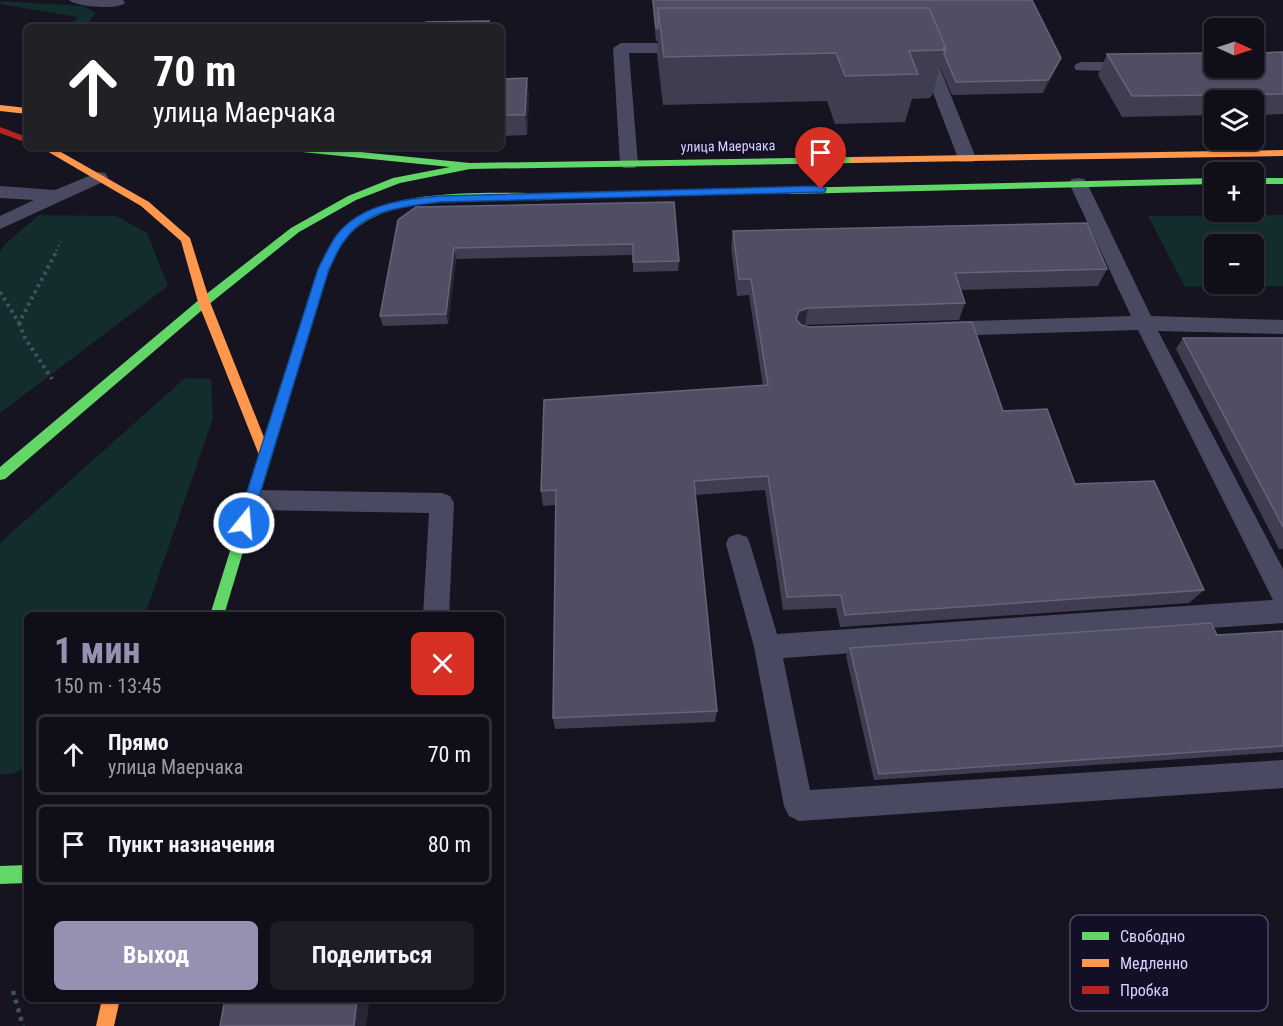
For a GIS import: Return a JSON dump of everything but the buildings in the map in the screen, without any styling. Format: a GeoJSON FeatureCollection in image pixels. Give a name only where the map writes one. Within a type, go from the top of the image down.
{"type":"FeatureCollection","features":[{"type":"Feature","properties":{"kind":"main road"},"geometry":{"type":"LineString","coordinates":[[0,108],[24,111]]}},
{"type":"Feature","properties":{"kind":"main road"},"geometry":{"type":"LineString","coordinates":[[0,130],[24,139]]}},
{"type":"Feature","properties":{"kind":"main road"},"geometry":{"type":"LineString","coordinates":[[50,150],[145,204],[186,240],[204,302],[264,455]]}},
{"type":"Feature","properties":{"kind":"main road","name":"улица Маерчака"},"geometry":{"type":"LineString","coordinates":[[312,150],[470,166],[1283,153]]}},
{"type":"Feature","properties":{"kind":"main road"},"geometry":{"type":"LineString","coordinates":[[0,475],[204,302],[295,230],[352,198],[397,180],[470,166]]}},
{"type":"Feature","properties":{"kind":"main road"},"geometry":{"type":"LineString","coordinates":[[1264,181],[1283,181]]}},
{"type":"Feature","properties":{"kind":"main road"},"geometry":{"type":"LineString","coordinates":[[218,612],[264,455],[323,269],[341,237],[353,225],[378,210],[440,199],[1078,183],[1204,182]]}},
{"type":"Feature","properties":{"kind":"main road"},"geometry":{"type":"LineString","coordinates":[[0,875],[24,874]]}},
{"type":"Feature","properties":{"kind":"main road"},"geometry":{"type":"LineString","coordinates":[[105,1026],[110,1002]]}},
{"type":"Feature","properties":{"kind":"lane"},"geometry":{"type":"LineString","coordinates":[[76,0],[118,3]]}},
{"type":"Feature","properties":{"kind":"lane"},"geometry":{"type":"LineString","coordinates":[[628,164],[621,48],[702,48]]}},
{"type":"Feature","properties":{"kind":"lane"},"geometry":{"type":"LineString","coordinates":[[912,48],[924,48],[967,158]]}},
{"type":"Feature","properties":{"kind":"lane"},"geometry":{"type":"LineString","coordinates":[[1082,67],[1148,67]]}},
{"type":"Feature","properties":{"kind":"lane"},"geometry":{"type":"LineString","coordinates":[[0,223],[99,177]]}},
{"type":"Feature","properties":{"kind":"lane"},"geometry":{"type":"LineString","coordinates":[[1078,183],[1144,323],[1283,594]]}},
{"type":"Feature","properties":{"kind":"lane"},"geometry":{"type":"LineString","coordinates":[[0,192],[58,196]]}},
{"type":"Feature","properties":{"kind":"lane"},"geometry":{"type":"LineString","coordinates":[[922,330],[1144,323],[1283,327]]}},
{"type":"Feature","properties":{"kind":"lane"},"geometry":{"type":"LineString","coordinates":[[251,500],[442,503],[436,612]]}},
{"type":"Feature","properties":{"kind":"lane"},"geometry":{"type":"LineString","coordinates":[[738,544],[767,646],[799,806],[1283,774]]}},
{"type":"Feature","properties":{"kind":"lane"},"geometry":{"type":"LineString","coordinates":[[767,646],[1283,611]]}},
{"type":"Feature","properties":{"kind":"path"},"geometry":{"type":"LineString","coordinates":[[19,323],[61,241]]}},
{"type":"Feature","properties":{"kind":"path"},"geometry":{"type":"LineString","coordinates":[[0,292],[57,387]]}},
{"type":"Feature","properties":{"kind":"path"},"geometry":{"type":"LineString","coordinates":[[13,991],[23,1026]]}},
{"type":"Feature","properties":{"kind":"green space"},"geometry":{"type":"Polygon","coordinates":[[[0,1],[83,6],[96,13],[87,24],[70,24],[78,17],[0,4],[0,1]]]}},
{"type":"Feature","properties":{"kind":"green space"},"geometry":{"type":"Polygon","coordinates":[[[39,215],[116,216],[147,233],[168,286],[0,413],[0,252],[5,244],[39,215]]]}},
{"type":"Feature","properties":{"kind":"green space"},"geometry":{"type":"Polygon","coordinates":[[[1264,215],[1283,215],[1283,286],[1264,286],[1264,234],[1204,234],[1204,287],[1185,287],[1148,216],[1204,216],[1204,222],[1264,222],[1264,215]]]}},
{"type":"Feature","properties":{"kind":"green space"},"geometry":{"type":"Polygon","coordinates":[[[185,378],[211,379],[213,418],[146,612],[24,612],[24,769],[12,774],[0,774],[0,543],[185,378]]]}},
{"type":"Feature","properties":{"kind":"traffic: fast"},"geometry":{"type":"LineString","coordinates":[[312,150],[470,166],[853,160]]}},
{"type":"Feature","properties":{"kind":"traffic: fast"},"geometry":{"type":"LineString","coordinates":[[0,475],[204,302],[295,230],[352,198],[397,180],[470,166]]}},
{"type":"Feature","properties":{"kind":"traffic: fast"},"geometry":{"type":"LineString","coordinates":[[790,191],[1204,181]]}},
{"type":"Feature","properties":{"kind":"traffic: fast"},"geometry":{"type":"LineString","coordinates":[[1264,181],[1283,181]]}},
{"type":"Feature","properties":{"kind":"traffic: fast"},"geometry":{"type":"LineString","coordinates":[[218,612],[323,269],[342,237],[351,227],[369,215],[393,206],[449,198],[557,196]]}},
{"type":"Feature","properties":{"kind":"traffic: fast"},"geometry":{"type":"LineString","coordinates":[[0,875],[24,874]]}},
{"type":"Feature","properties":{"kind":"traffic: slow"},"geometry":{"type":"LineString","coordinates":[[0,108],[24,111]]}},
{"type":"Feature","properties":{"kind":"traffic: slow"},"geometry":{"type":"LineString","coordinates":[[50,150],[145,204],[186,240],[204,302],[265,455]]}},
{"type":"Feature","properties":{"kind":"traffic: slow"},"geometry":{"type":"LineString","coordinates":[[853,160],[1283,153]]}},
{"type":"Feature","properties":{"kind":"traffic: slow"},"geometry":{"type":"LineString","coordinates":[[105,1026],[110,1002]]}},
{"type":"Feature","properties":{"kind":"traffic: jam"},"geometry":{"type":"LineString","coordinates":[[0,130],[24,139]]}},
{"type":"Feature","properties":{"kind":"traffic: jam"},"geometry":{"type":"LineString","coordinates":[[557,196],[790,191]]}},
{"type":"Feature","properties":{"kind":"route"},"geometry":{"type":"LineString","coordinates":[[244,523],[323,269],[341,237],[353,225],[378,210],[411,202],[440,199],[821,189]]}}]}
